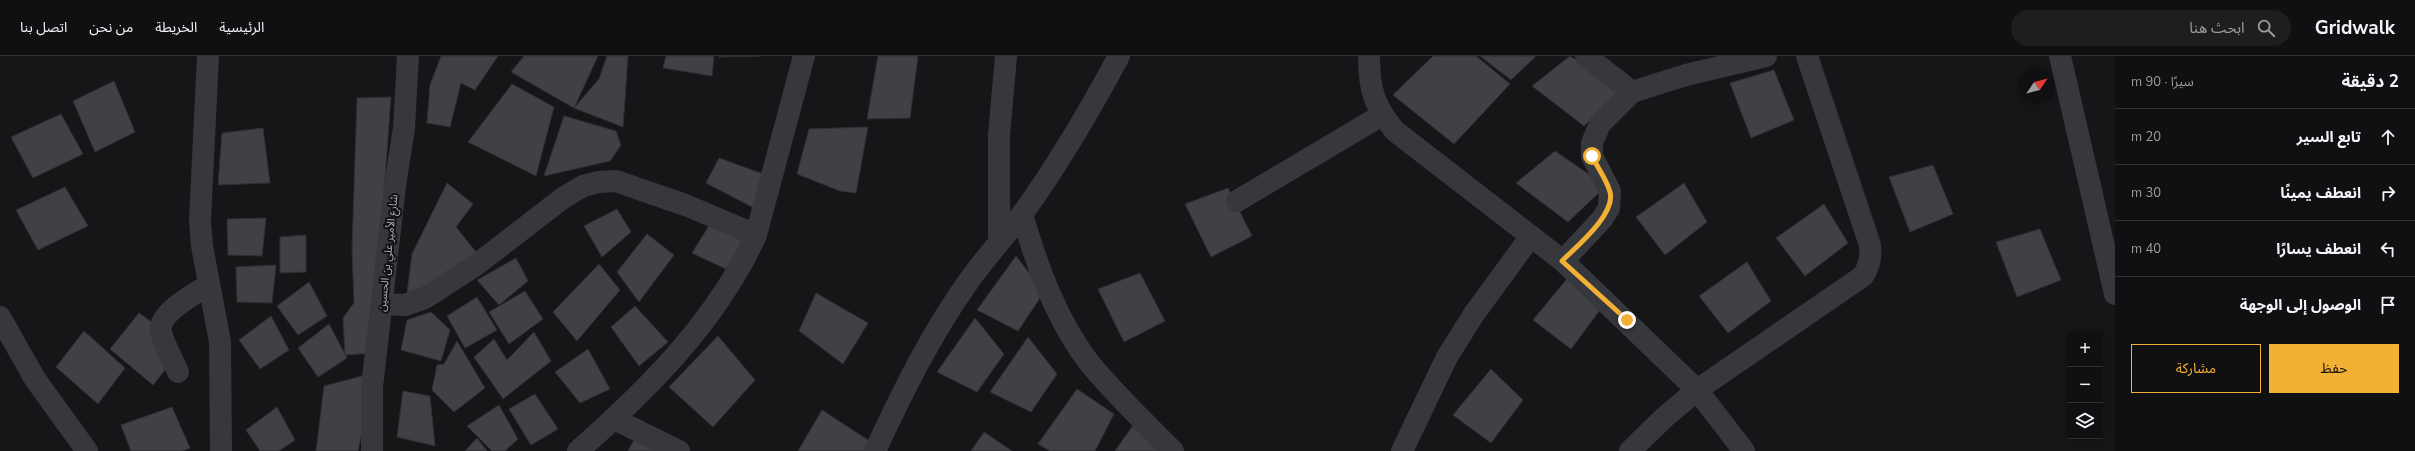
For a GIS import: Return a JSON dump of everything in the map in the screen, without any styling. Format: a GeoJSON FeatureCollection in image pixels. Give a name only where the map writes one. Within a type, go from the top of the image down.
{"type":"FeatureCollection","features":[{"type":"Feature","properties":{"kind":"street"},"geometry":{"type":"LineString","coordinates":[[208,56],[200,220],[208,285],[220,342],[221,451]]}},
{"type":"Feature","properties":{"kind":"street","name":"شارع الأمير علي بن الحسين"},"geometry":{"type":"LineString","coordinates":[[372,451],[372,387],[395,186],[404,128],[408,56]]}},
{"type":"Feature","properties":{"kind":"street"},"geometry":{"type":"LineString","coordinates":[[406,90],[420,56]]}},
{"type":"Feature","properties":{"kind":"street"},"geometry":{"type":"LineString","coordinates":[[578,451],[614,419],[686,344],[726,293],[756,235],[804,56]]}},
{"type":"Feature","properties":{"kind":"street"},"geometry":{"type":"LineString","coordinates":[[999,240],[999,135],[1006,56]]}},
{"type":"Feature","properties":{"kind":"street"},"geometry":{"type":"LineString","coordinates":[[875,451],[935,334],[968,282],[999,240],[1022,214],[1084,120],[1119,56]]}},
{"type":"Feature","properties":{"kind":"street"},"geometry":{"type":"LineString","coordinates":[[1369,56],[1369,80],[1373,97],[1382,115],[1395,131],[1562,261],[1697,390],[1744,451]]}},
{"type":"Feature","properties":{"kind":"street"},"geometry":{"type":"LineString","coordinates":[[1586,56],[1632,92]]}},
{"type":"Feature","properties":{"kind":"street"},"geometry":{"type":"LineString","coordinates":[[1562,261],[1602,219],[1609,208],[1610,191],[1592,156],[1592,143],[1600,124],[1632,92],[1680,76],[1766,56]]}},
{"type":"Feature","properties":{"kind":"street"},"geometry":{"type":"LineString","coordinates":[[1630,451],[1665,417],[1697,390],[1863,276],[1868,269],[1871,258],[1870,245],[1807,56]]}},
{"type":"Feature","properties":{"kind":"street"},"geometry":{"type":"LineString","coordinates":[[2060,56],[2115,294]]}},
{"type":"Feature","properties":{"kind":"street"},"geometry":{"type":"LineString","coordinates":[[1237,201],[1382,115]]}},
{"type":"Feature","properties":{"kind":"street"},"geometry":{"type":"LineString","coordinates":[[382,304],[405,305],[425,298],[476,265],[563,198],[583,186],[599,182],[616,181],[688,206],[756,235]]}},
{"type":"Feature","properties":{"kind":"street"},"geometry":{"type":"LineString","coordinates":[[1022,214],[1031,247],[1055,306],[1072,337],[1091,364],[1173,451]]}},
{"type":"Feature","properties":{"kind":"street"},"geometry":{"type":"LineString","coordinates":[[1402,451],[1448,357],[1474,314],[1531,236]]}},
{"type":"Feature","properties":{"kind":"street"},"geometry":{"type":"LineString","coordinates":[[178,372],[161,332],[163,318],[208,285]]}},
{"type":"Feature","properties":{"kind":"street"},"geometry":{"type":"LineString","coordinates":[[0,317],[35,379],[87,451]]}},
{"type":"Feature","properties":{"kind":"street"},"geometry":{"type":"LineString","coordinates":[[614,419],[678,451]]}},
{"type":"Feature","properties":{"kind":"building"},"geometry":{"type":"Polygon","coordinates":[[[441,56],[498,56],[475,90],[461,83],[450,127],[427,123],[430,85],[441,56]]]}},
{"type":"Feature","properties":{"kind":"building"},"geometry":{"type":"Polygon","coordinates":[[[524,56],[598,56],[574,108],[511,72],[524,56]]]}},
{"type":"Feature","properties":{"kind":"building"},"geometry":{"type":"Polygon","coordinates":[[[607,56],[628,56],[623,127],[574,108],[599,79],[607,56]]]}},
{"type":"Feature","properties":{"kind":"building"},"geometry":{"type":"Polygon","coordinates":[[[666,56],[714,56],[712,76],[663,68],[666,56]]]}},
{"type":"Feature","properties":{"kind":"building"},"geometry":{"type":"Polygon","coordinates":[[[719,56],[760,56],[719,57],[719,56]]]}},
{"type":"Feature","properties":{"kind":"building"},"geometry":{"type":"Polygon","coordinates":[[[878,56],[918,56],[910,118],[867,119],[878,56]]]}},
{"type":"Feature","properties":{"kind":"building"},"geometry":{"type":"Polygon","coordinates":[[[1433,56],[1476,56],[1510,84],[1454,144],[1393,95],[1433,56]]]}},
{"type":"Feature","properties":{"kind":"building"},"geometry":{"type":"Polygon","coordinates":[[[1480,56],[1536,56],[1511,80],[1480,56]]]}},
{"type":"Feature","properties":{"kind":"building"},"geometry":{"type":"Polygon","coordinates":[[[1570,56],[1622,89],[1584,126],[1532,86],[1570,56]]]}},
{"type":"Feature","properties":{"kind":"building"},"geometry":{"type":"Polygon","coordinates":[[[1774,70],[1794,120],[1751,138],[1730,83],[1774,70]]]}},
{"type":"Feature","properties":{"kind":"building"},"geometry":{"type":"Polygon","coordinates":[[[114,81],[135,132],[95,152],[73,101],[114,81]]]}},
{"type":"Feature","properties":{"kind":"building"},"geometry":{"type":"Polygon","coordinates":[[[512,84],[554,107],[536,176],[468,142],[512,84]]]}},
{"type":"Feature","properties":{"kind":"building"},"geometry":{"type":"Polygon","coordinates":[[[391,97],[372,353],[345,355],[343,318],[354,303],[352,250],[357,98],[391,97]]]}},
{"type":"Feature","properties":{"kind":"building"},"geometry":{"type":"Polygon","coordinates":[[[61,114],[83,154],[33,178],[11,137],[61,114]]]}},
{"type":"Feature","properties":{"kind":"building"},"geometry":{"type":"Polygon","coordinates":[[[564,116],[616,131],[621,145],[610,161],[544,176],[564,116]]]}},
{"type":"Feature","properties":{"kind":"building"},"geometry":{"type":"Polygon","coordinates":[[[868,127],[856,193],[840,191],[797,174],[809,129],[868,127]]]}},
{"type":"Feature","properties":{"kind":"building"},"geometry":{"type":"Polygon","coordinates":[[[263,128],[270,183],[218,185],[222,133],[263,128]]]}},
{"type":"Feature","properties":{"kind":"building"},"geometry":{"type":"Polygon","coordinates":[[[1555,151],[1606,186],[1568,222],[1516,183],[1555,151]]]}},
{"type":"Feature","properties":{"kind":"building"},"geometry":{"type":"Polygon","coordinates":[[[719,158],[763,174],[756,209],[706,183],[719,158]]]}},
{"type":"Feature","properties":{"kind":"building"},"geometry":{"type":"Polygon","coordinates":[[[1933,165],[1953,214],[1910,232],[1889,177],[1933,165]]]}},
{"type":"Feature","properties":{"kind":"building"},"geometry":{"type":"Polygon","coordinates":[[[447,183],[473,204],[456,227],[480,257],[426,288],[407,293],[412,254],[447,183]]]}},
{"type":"Feature","properties":{"kind":"building"},"geometry":{"type":"Polygon","coordinates":[[[1684,183],[1707,222],[1665,255],[1636,217],[1684,183]]]}},
{"type":"Feature","properties":{"kind":"building"},"geometry":{"type":"Polygon","coordinates":[[[65,187],[88,226],[38,250],[16,210],[65,187]]]}},
{"type":"Feature","properties":{"kind":"building"},"geometry":{"type":"Polygon","coordinates":[[[1228,188],[1252,236],[1211,257],[1185,204],[1228,188]]]}},
{"type":"Feature","properties":{"kind":"building"},"geometry":{"type":"Polygon","coordinates":[[[1824,204],[1848,243],[1805,276],[1776,238],[1824,204]]]}},
{"type":"Feature","properties":{"kind":"building"},"geometry":{"type":"Polygon","coordinates":[[[617,209],[631,232],[602,257],[584,226],[617,209]]]}},
{"type":"Feature","properties":{"kind":"building"},"geometry":{"type":"Polygon","coordinates":[[[266,218],[262,256],[228,255],[227,219],[266,218]]]}},
{"type":"Feature","properties":{"kind":"building"},"geometry":{"type":"Polygon","coordinates":[[[710,224],[746,243],[730,271],[692,253],[710,224]]]}},
{"type":"Feature","properties":{"kind":"building"},"geometry":{"type":"Polygon","coordinates":[[[2040,229],[2061,280],[2017,297],[1996,242],[2040,229]]]}},
{"type":"Feature","properties":{"kind":"building"},"geometry":{"type":"Polygon","coordinates":[[[647,234],[674,255],[639,302],[617,272],[647,234]]]}},
{"type":"Feature","properties":{"kind":"building"},"geometry":{"type":"Polygon","coordinates":[[[306,235],[306,272],[280,273],[280,237],[306,235]]]}},
{"type":"Feature","properties":{"kind":"building"},"geometry":{"type":"Polygon","coordinates":[[[1016,256],[1044,292],[1018,331],[977,310],[1016,256]]]}},
{"type":"Feature","properties":{"kind":"building"},"geometry":{"type":"Polygon","coordinates":[[[516,258],[528,281],[499,305],[477,280],[516,258]]]}},
{"type":"Feature","properties":{"kind":"building"},"geometry":{"type":"Polygon","coordinates":[[[1747,262],[1771,301],[1728,333],[1699,296],[1747,262]]]}},
{"type":"Feature","properties":{"kind":"building"},"geometry":{"type":"Polygon","coordinates":[[[599,264],[620,290],[577,341],[553,312],[599,264]]]}},
{"type":"Feature","properties":{"kind":"building"},"geometry":{"type":"Polygon","coordinates":[[[276,265],[272,303],[237,302],[236,267],[276,265]]]}},
{"type":"Feature","properties":{"kind":"building"},"geometry":{"type":"Polygon","coordinates":[[[1140,273],[1165,321],[1124,342],[1098,289],[1140,273]]]}},
{"type":"Feature","properties":{"kind":"building"},"geometry":{"type":"Polygon","coordinates":[[[1571,274],[1603,306],[1571,349],[1533,320],[1571,274]]]}},
{"type":"Feature","properties":{"kind":"building"},"geometry":{"type":"Polygon","coordinates":[[[309,282],[327,316],[298,335],[277,306],[309,282]]]}},
{"type":"Feature","properties":{"kind":"building"},"geometry":{"type":"Polygon","coordinates":[[[525,291],[543,319],[509,344],[489,312],[525,291]]]}},
{"type":"Feature","properties":{"kind":"building"},"geometry":{"type":"Polygon","coordinates":[[[816,293],[868,323],[843,364],[799,331],[816,293]]]}},
{"type":"Feature","properties":{"kind":"building"},"geometry":{"type":"Polygon","coordinates":[[[477,297],[497,330],[465,348],[447,316],[477,297]]]}},
{"type":"Feature","properties":{"kind":"building"},"geometry":{"type":"Polygon","coordinates":[[[635,306],[668,342],[639,366],[611,327],[635,306]]]}},
{"type":"Feature","properties":{"kind":"building"},"geometry":{"type":"Polygon","coordinates":[[[431,312],[450,330],[441,361],[401,350],[407,320],[431,312]]]}},
{"type":"Feature","properties":{"kind":"building"},"geometry":{"type":"Polygon","coordinates":[[[139,313],[156,325],[164,353],[165,370],[153,385],[110,349],[139,313]]]}},
{"type":"Feature","properties":{"kind":"building"},"geometry":{"type":"Polygon","coordinates":[[[271,316],[289,350],[260,369],[239,340],[271,316]]]}},
{"type":"Feature","properties":{"kind":"building"},"geometry":{"type":"Polygon","coordinates":[[[975,318],[1004,354],[977,392],[937,372],[975,318]]]}},
{"type":"Feature","properties":{"kind":"building"},"geometry":{"type":"Polygon","coordinates":[[[329,324],[347,358],[318,377],[298,348],[329,324]]]}},
{"type":"Feature","properties":{"kind":"building"},"geometry":{"type":"Polygon","coordinates":[[[84,331],[125,368],[98,404],[56,367],[84,331]]]}},
{"type":"Feature","properties":{"kind":"building"},"geometry":{"type":"Polygon","coordinates":[[[534,332],[551,361],[503,399],[474,357],[494,339],[507,360],[534,332]]]}},
{"type":"Feature","properties":{"kind":"building"},"geometry":{"type":"Polygon","coordinates":[[[718,336],[755,380],[713,427],[669,387],[718,336]]]}},
{"type":"Feature","properties":{"kind":"building"},"geometry":{"type":"Polygon","coordinates":[[[1028,337],[1057,374],[1031,412],[990,392],[1028,337]]]}},
{"type":"Feature","properties":{"kind":"building"},"geometry":{"type":"Polygon","coordinates":[[[457,341],[485,388],[454,412],[432,390],[437,365],[444,364],[457,341]]]}},
{"type":"Feature","properties":{"kind":"building"},"geometry":{"type":"Polygon","coordinates":[[[588,349],[610,389],[580,403],[555,372],[588,349]]]}},
{"type":"Feature","properties":{"kind":"building"},"geometry":{"type":"Polygon","coordinates":[[[1491,369],[1523,400],[1491,443],[1453,415],[1491,369]]]}},
{"type":"Feature","properties":{"kind":"building"},"geometry":{"type":"Polygon","coordinates":[[[362,376],[366,413],[358,451],[316,451],[324,386],[362,376]]]}},
{"type":"Feature","properties":{"kind":"building"},"geometry":{"type":"Polygon","coordinates":[[[1077,389],[1114,414],[1095,451],[1050,451],[1038,444],[1077,389]]]}},
{"type":"Feature","properties":{"kind":"building"},"geometry":{"type":"Polygon","coordinates":[[[403,391],[430,396],[435,446],[397,437],[403,391]]]}},
{"type":"Feature","properties":{"kind":"building"},"geometry":{"type":"Polygon","coordinates":[[[535,394],[558,429],[531,445],[509,409],[535,394]]]}},
{"type":"Feature","properties":{"kind":"building"},"geometry":{"type":"Polygon","coordinates":[[[499,405],[518,439],[505,451],[492,451],[467,426],[499,405]]]}},
{"type":"Feature","properties":{"kind":"building"},"geometry":{"type":"Polygon","coordinates":[[[172,407],[190,448],[183,451],[131,451],[121,425],[172,407]]]}},
{"type":"Feature","properties":{"kind":"building"},"geometry":{"type":"Polygon","coordinates":[[[277,407],[295,440],[279,451],[260,451],[246,430],[277,407]]]}},
{"type":"Feature","properties":{"kind":"building"},"geometry":{"type":"Polygon","coordinates":[[[822,410],[868,440],[864,451],[798,451],[822,410]]]}},
{"type":"Feature","properties":{"kind":"building"},"geometry":{"type":"Polygon","coordinates":[[[1134,424],[1161,451],[1115,451],[1134,424]]]}},
{"type":"Feature","properties":{"kind":"building"},"geometry":{"type":"Polygon","coordinates":[[[984,432],[1012,451],[971,451],[984,432]]]}},
{"type":"Feature","properties":{"kind":"building"},"geometry":{"type":"Polygon","coordinates":[[[636,436],[663,451],[628,451],[636,436]]]}},
{"type":"Feature","properties":{"kind":"building"},"geometry":{"type":"Polygon","coordinates":[[[477,438],[487,451],[465,451],[477,438]]]}},
{"type":"Feature","properties":{"kind":"route"},"geometry":{"type":"LineString","coordinates":[[1592,156],[1610,191],[1611,201],[1609,208],[1602,219],[1562,261],[1627,320]]}}]}
